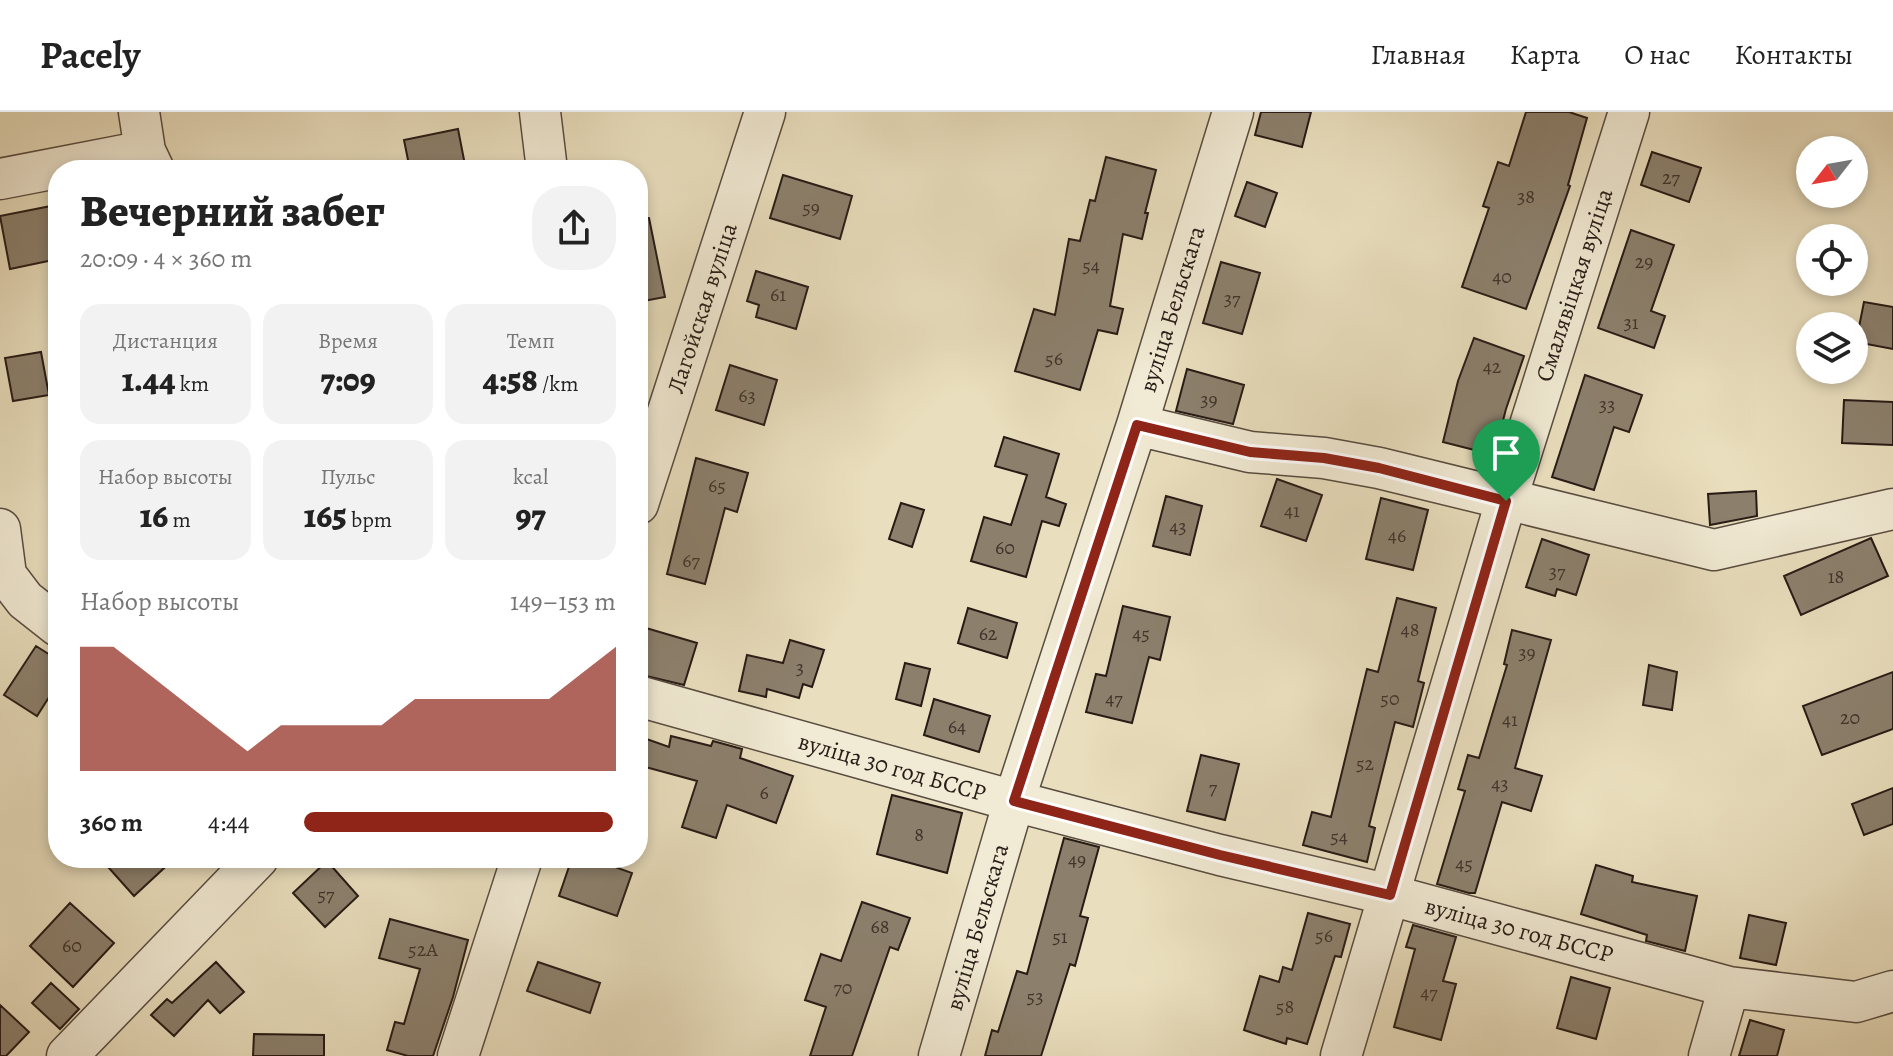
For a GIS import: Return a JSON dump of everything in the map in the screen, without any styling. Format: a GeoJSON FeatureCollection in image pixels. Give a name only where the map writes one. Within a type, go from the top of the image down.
{"type":"FeatureCollection","features":[{"type":"Feature","properties":{"kind":"street"},"geometry":{"type":"LineString","coordinates":[[139,112],[149,160]]}},
{"type":"Feature","properties":{"kind":"street"},"geometry":{"type":"LineString","coordinates":[[540,112],[546,160]]}},
{"type":"Feature","properties":{"kind":"street","name":"Лагойская вуліца"},"geometry":{"type":"LineString","coordinates":[[648,452],[765,112]]}},
{"type":"Feature","properties":{"kind":"street","name":"вуліца Бельскага"},"geometry":{"type":"LineString","coordinates":[[939,1056],[1014,801],[1137,425],[1233,112]]}},
{"type":"Feature","properties":{"kind":"street","name":"Смалявіцкая вуліца"},"geometry":{"type":"LineString","coordinates":[[1341,1056],[1506,501],[1629,112]]}},
{"type":"Feature","properties":{"kind":"street"},"geometry":{"type":"LineString","coordinates":[[0,179],[48,173]]}},
{"type":"Feature","properties":{"kind":"street"},"geometry":{"type":"LineString","coordinates":[[1137,425],[1250,452],[1324,458],[1379,468],[1714,550],[1893,509]]}},
{"type":"Feature","properties":{"kind":"street"},"geometry":{"type":"LineString","coordinates":[[0,529],[6,575],[25,600],[48,618]]}},
{"type":"Feature","properties":{"kind":"street","name":"вуліца 30 год БССР"},"geometry":{"type":"LineString","coordinates":[[648,699],[1014,801],[1220,855],[1390,895],[1729,987],[1856,1002],[1893,991]]}},
{"type":"Feature","properties":{"kind":"street"},"geometry":{"type":"LineString","coordinates":[[67,1056],[248,868]]}},
{"type":"Feature","properties":{"kind":"street"},"geometry":{"type":"LineString","coordinates":[[458,1056],[519,868]]}},
{"type":"Feature","properties":{"kind":"street"},"geometry":{"type":"LineString","coordinates":[[1709,1056],[1729,987]]}},
{"type":"Feature","properties":{"kind":"building"},"geometry":{"type":"Polygon","coordinates":[[[1261,112],[1311,112],[1302,147],[1255,135],[1261,112]]]}},
{"type":"Feature","properties":{"kind":"building"},"geometry":{"type":"Polygon","coordinates":[[[1526,112],[1569,112],[1587,118],[1570,186],[1526,309],[1462,287],[1489,208],[1483,206],[1498,162],[1509,166],[1526,112]]]}},
{"type":"Feature","properties":{"kind":"building"},"geometry":{"type":"Polygon","coordinates":[[[458,129],[464,160],[408,160],[404,140],[458,129]]]}},
{"type":"Feature","properties":{"kind":"building"},"geometry":{"type":"Polygon","coordinates":[[[1652,152],[1701,168],[1689,202],[1641,185],[1652,152]]]}},
{"type":"Feature","properties":{"kind":"building"},"geometry":{"type":"Polygon","coordinates":[[[1106,157],[1156,170],[1142,239],[1123,234],[1110,306],[1123,309],[1117,334],[1098,330],[1080,390],[1015,371],[1034,309],[1055,315],[1069,239],[1080,241],[1090,200],[1095,201],[1106,157]]]}},
{"type":"Feature","properties":{"kind":"building"},"geometry":{"type":"Polygon","coordinates":[[[783,175],[852,196],[840,239],[770,218],[783,175]]]}},
{"type":"Feature","properties":{"kind":"building"},"geometry":{"type":"Polygon","coordinates":[[[1247,182],[1277,193],[1265,227],[1235,216],[1247,182]]]}},
{"type":"Feature","properties":{"kind":"building"},"geometry":{"type":"Polygon","coordinates":[[[48,207],[48,261],[10,269],[0,216],[48,207]]]}},
{"type":"Feature","properties":{"kind":"building"},"geometry":{"type":"Polygon","coordinates":[[[648,218],[665,297],[648,300],[648,218]]]}},
{"type":"Feature","properties":{"kind":"building"},"geometry":{"type":"Polygon","coordinates":[[[1631,230],[1674,245],[1651,311],[1665,316],[1654,348],[1598,328],[1631,230]]]}},
{"type":"Feature","properties":{"kind":"building"},"geometry":{"type":"Polygon","coordinates":[[[1221,262],[1260,273],[1242,334],[1203,323],[1221,262]]]}},
{"type":"Feature","properties":{"kind":"building"},"geometry":{"type":"Polygon","coordinates":[[[756,271],[808,287],[796,329],[756,317],[759,305],[747,301],[756,271]]]}},
{"type":"Feature","properties":{"kind":"building"},"geometry":{"type":"Polygon","coordinates":[[[1864,302],[1893,307],[1893,349],[1868,344],[1868,312],[1862,312],[1864,302]]]}},
{"type":"Feature","properties":{"kind":"building"},"geometry":{"type":"Polygon","coordinates":[[[1474,338],[1524,356],[1494,455],[1443,442],[1458,381],[1474,338]]]}},
{"type":"Feature","properties":{"kind":"building"},"geometry":{"type":"Polygon","coordinates":[[[41,352],[48,395],[13,401],[5,358],[41,352]]]}},
{"type":"Feature","properties":{"kind":"building"},"geometry":{"type":"Polygon","coordinates":[[[730,365],[777,380],[764,425],[716,410],[730,365]]]}},
{"type":"Feature","properties":{"kind":"building"},"geometry":{"type":"Polygon","coordinates":[[[1187,369],[1244,385],[1233,424],[1176,411],[1187,369]]]}},
{"type":"Feature","properties":{"kind":"building"},"geometry":{"type":"Polygon","coordinates":[[[1585,375],[1642,395],[1629,432],[1614,427],[1594,490],[1552,477],[1585,375]]]}},
{"type":"Feature","properties":{"kind":"building"},"geometry":{"type":"Polygon","coordinates":[[[1844,400],[1893,402],[1893,445],[1842,443],[1844,400]]]}},
{"type":"Feature","properties":{"kind":"building"},"geometry":{"type":"Polygon","coordinates":[[[1004,437],[1059,454],[1046,497],[1066,504],[1059,526],[1042,521],[1026,577],[971,561],[984,517],[1011,525],[1027,475],[995,466],[1004,437]]]}},
{"type":"Feature","properties":{"kind":"building"},"geometry":{"type":"Polygon","coordinates":[[[696,458],[748,473],[737,512],[725,508],[705,584],[667,574],[696,458]]]}},
{"type":"Feature","properties":{"kind":"building"},"geometry":{"type":"Polygon","coordinates":[[[1277,479],[1322,495],[1306,541],[1261,526],[1277,479]]]}},
{"type":"Feature","properties":{"kind":"building"},"geometry":{"type":"Polygon","coordinates":[[[1756,491],[1757,516],[1710,525],[1708,494],[1756,491]]]}},
{"type":"Feature","properties":{"kind":"building"},"geometry":{"type":"Polygon","coordinates":[[[1166,496],[1202,506],[1190,555],[1153,546],[1166,496]]]}},
{"type":"Feature","properties":{"kind":"building"},"geometry":{"type":"Polygon","coordinates":[[[1381,498],[1428,510],[1413,570],[1366,559],[1381,498]]]}},
{"type":"Feature","properties":{"kind":"building"},"geometry":{"type":"Polygon","coordinates":[[[901,503],[924,510],[912,547],[889,539],[901,503]]]}},
{"type":"Feature","properties":{"kind":"building"},"geometry":{"type":"Polygon","coordinates":[[[1871,538],[1888,576],[1801,615],[1784,576],[1871,538]]]}},
{"type":"Feature","properties":{"kind":"building"},"geometry":{"type":"Polygon","coordinates":[[[1542,539],[1589,555],[1576,595],[1557,589],[1555,596],[1526,587],[1542,539]]]}},
{"type":"Feature","properties":{"kind":"building"},"geometry":{"type":"Polygon","coordinates":[[[1397,598],[1436,608],[1418,681],[1424,683],[1413,727],[1395,722],[1369,826],[1375,828],[1367,862],[1303,845],[1312,812],[1331,817],[1367,669],[1378,672],[1397,598]]]}},
{"type":"Feature","properties":{"kind":"building"},"geometry":{"type":"Polygon","coordinates":[[[1123,606],[1170,617],[1160,660],[1149,657],[1132,723],[1086,712],[1096,674],[1106,676],[1123,606]]]}},
{"type":"Feature","properties":{"kind":"building"},"geometry":{"type":"Polygon","coordinates":[[[968,608],[1017,623],[1007,658],[958,643],[968,608]]]}},
{"type":"Feature","properties":{"kind":"building"},"geometry":{"type":"Polygon","coordinates":[[[648,629],[697,643],[684,685],[648,676],[648,629]]]}},
{"type":"Feature","properties":{"kind":"building"},"geometry":{"type":"Polygon","coordinates":[[[1512,630],[1551,640],[1515,768],[1542,776],[1531,811],[1502,802],[1475,893],[1469,893],[1437,884],[1465,791],[1458,789],[1468,755],[1479,758],[1507,665],[1504,664],[1512,630]]]}},
{"type":"Feature","properties":{"kind":"building"},"geometry":{"type":"Polygon","coordinates":[[[790,640],[824,650],[812,687],[803,684],[799,698],[767,689],[766,697],[739,691],[747,655],[783,663],[790,640]]]}},
{"type":"Feature","properties":{"kind":"building"},"geometry":{"type":"Polygon","coordinates":[[[36,646],[48,654],[48,699],[37,716],[4,695],[36,646]]]}},
{"type":"Feature","properties":{"kind":"building"},"geometry":{"type":"Polygon","coordinates":[[[905,663],[930,669],[921,706],[896,699],[905,663]]]}},
{"type":"Feature","properties":{"kind":"building"},"geometry":{"type":"Polygon","coordinates":[[[1649,665],[1677,672],[1672,710],[1643,705],[1649,665]]]}},
{"type":"Feature","properties":{"kind":"building"},"geometry":{"type":"Polygon","coordinates":[[[1893,672],[1893,729],[1822,755],[1803,706],[1893,672]]]}},
{"type":"Feature","properties":{"kind":"building"},"geometry":{"type":"Polygon","coordinates":[[[934,699],[990,716],[979,752],[924,735],[934,699]]]}},
{"type":"Feature","properties":{"kind":"building"},"geometry":{"type":"Polygon","coordinates":[[[671,736],[711,746],[713,741],[742,749],[740,758],[793,776],[776,823],[727,805],[716,838],[682,827],[697,781],[648,768],[648,740],[669,747],[671,736]]]}},
{"type":"Feature","properties":{"kind":"building"},"geometry":{"type":"Polygon","coordinates":[[[1201,755],[1239,764],[1225,820],[1187,811],[1201,755]]]}},
{"type":"Feature","properties":{"kind":"building"},"geometry":{"type":"Polygon","coordinates":[[[1893,788],[1893,824],[1864,835],[1852,804],[1893,788]]]}},
{"type":"Feature","properties":{"kind":"building"},"geometry":{"type":"Polygon","coordinates":[[[892,795],[962,813],[947,873],[877,854],[892,795]]]}},
{"type":"Feature","properties":{"kind":"building"},"geometry":{"type":"Polygon","coordinates":[[[1064,838],[1099,847],[1080,916],[1088,918],[1075,966],[1070,964],[1041,1056],[985,1056],[992,1030],[998,1032],[1017,971],[1027,974],[1064,838]]]}},
{"type":"Feature","properties":{"kind":"building"},"geometry":{"type":"Polygon","coordinates":[[[1596,865],[1633,876],[1632,882],[1697,896],[1685,951],[1646,941],[1647,935],[1581,914],[1596,865]]]}},
{"type":"Feature","properties":{"kind":"building"},"geometry":{"type":"Polygon","coordinates":[[[109,868],[164,868],[134,896],[109,868]]]}},
{"type":"Feature","properties":{"kind":"building"},"geometry":{"type":"Polygon","coordinates":[[[320,868],[333,868],[358,896],[325,927],[293,893],[320,868]]]}},
{"type":"Feature","properties":{"kind":"building"},"geometry":{"type":"Polygon","coordinates":[[[569,868],[618,868],[632,873],[617,916],[559,896],[569,868]]]}},
{"type":"Feature","properties":{"kind":"building"},"geometry":{"type":"Polygon","coordinates":[[[862,902],[910,918],[898,950],[890,947],[852,1056],[810,1056],[826,1007],[805,1000],[821,954],[841,961],[862,902]]]}},
{"type":"Feature","properties":{"kind":"building"},"geometry":{"type":"Polygon","coordinates":[[[70,903],[114,943],[73,987],[30,946],[70,903]]]}},
{"type":"Feature","properties":{"kind":"building"},"geometry":{"type":"Polygon","coordinates":[[[1308,913],[1350,924],[1341,957],[1335,956],[1307,1044],[1287,1038],[1286,1044],[1244,1030],[1260,976],[1279,982],[1283,967],[1292,970],[1308,913]]]}},
{"type":"Feature","properties":{"kind":"building"},"geometry":{"type":"Polygon","coordinates":[[[1749,915],[1786,923],[1776,965],[1740,958],[1749,915]]]}},
{"type":"Feature","properties":{"kind":"building"},"geometry":{"type":"Polygon","coordinates":[[[390,919],[468,940],[433,1056],[408,1056],[387,1050],[395,1022],[404,1024],[420,969],[379,958],[390,919]]]}},
{"type":"Feature","properties":{"kind":"building"},"geometry":{"type":"Polygon","coordinates":[[[1413,925],[1456,937],[1443,981],[1456,984],[1441,1040],[1394,1027],[1415,949],[1406,947],[1413,925]]]}},
{"type":"Feature","properties":{"kind":"building"},"geometry":{"type":"Polygon","coordinates":[[[216,962],[244,992],[220,1013],[208,1000],[174,1036],[151,1015],[167,999],[172,1003],[216,962]]]}},
{"type":"Feature","properties":{"kind":"building"},"geometry":{"type":"Polygon","coordinates":[[[538,962],[600,983],[590,1013],[527,991],[538,962]]]}},
{"type":"Feature","properties":{"kind":"building"},"geometry":{"type":"Polygon","coordinates":[[[1571,977],[1610,988],[1596,1039],[1557,1028],[1571,977]]]}},
{"type":"Feature","properties":{"kind":"building"},"geometry":{"type":"Polygon","coordinates":[[[51,983],[79,1009],[60,1029],[32,1003],[51,983]]]}},
{"type":"Feature","properties":{"kind":"building"},"geometry":{"type":"Polygon","coordinates":[[[0,1005],[29,1032],[6,1056],[0,1056],[0,1005]]]}},
{"type":"Feature","properties":{"kind":"building"},"geometry":{"type":"Polygon","coordinates":[[[1750,1020],[1784,1030],[1777,1056],[1739,1056],[1750,1020]]]}},
{"type":"Feature","properties":{"kind":"building"},"geometry":{"type":"Polygon","coordinates":[[[254,1034],[324,1035],[324,1056],[253,1056],[254,1034]]]}},
{"type":"Feature","properties":{"kind":"route"},"geometry":{"type":"LineString","coordinates":[[1137,425],[1250,452],[1324,458],[1379,468],[1506,501],[1390,895],[1220,855],[1014,801],[1137,425]]}}]}
